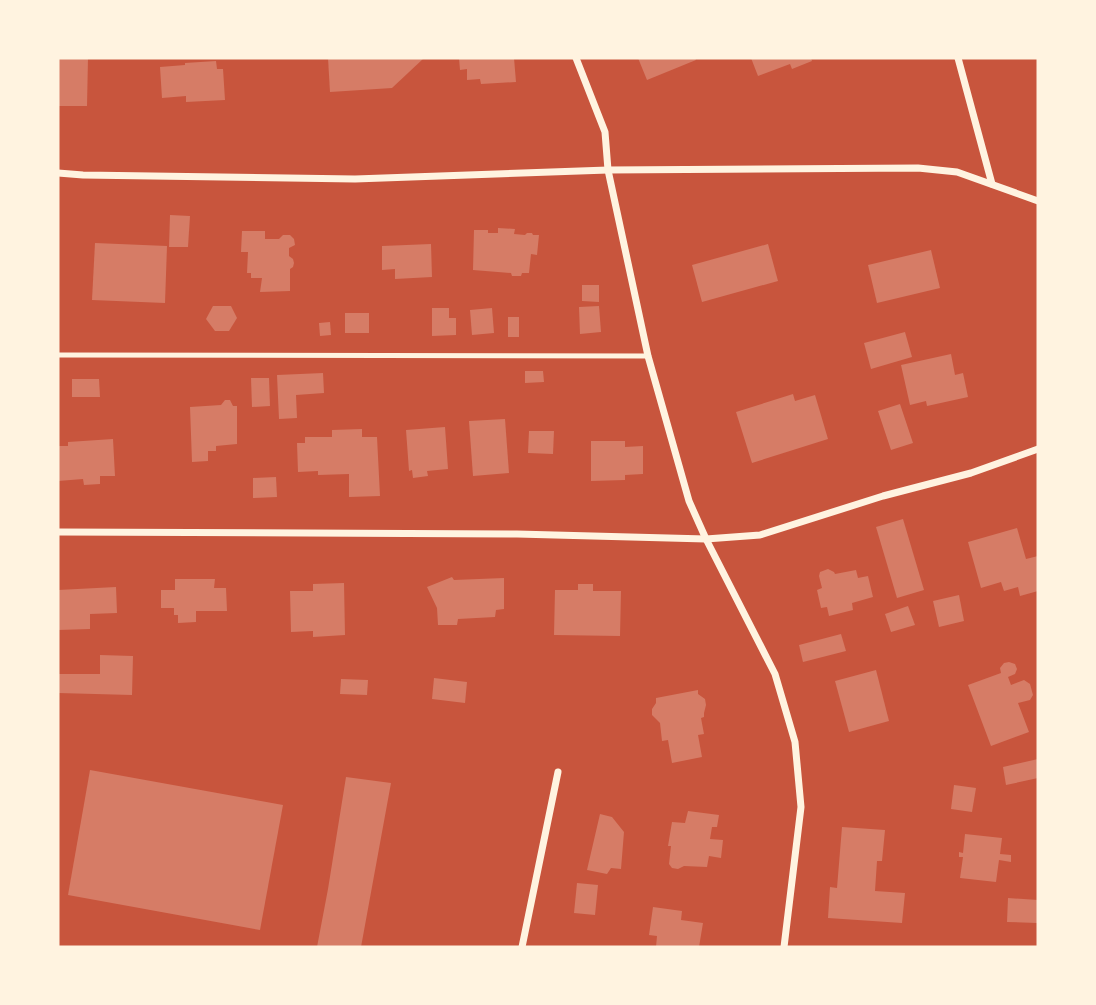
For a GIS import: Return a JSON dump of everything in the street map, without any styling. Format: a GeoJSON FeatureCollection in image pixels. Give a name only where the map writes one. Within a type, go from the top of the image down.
{"type":"FeatureCollection","features":[{"type":"Feature","properties":{"kind":"street"},"geometry":{"type":"LineString","coordinates":[[576,58],[605,132],[608,170],[648,356],[689,501],[775,674],[795,741],[801,807],[784,947]]}},
{"type":"Feature","properties":{"kind":"street"},"geometry":{"type":"LineString","coordinates":[[958,58],[992,184]]}},
{"type":"Feature","properties":{"kind":"street"},"geometry":{"type":"LineString","coordinates":[[58,173],[355,179],[608,170],[918,168],[957,172],[1038,201]]}},
{"type":"Feature","properties":{"kind":"street"},"geometry":{"type":"LineString","coordinates":[[58,532],[517,534],[706,539],[760,535],[883,496],[971,473],[1038,449]]}},
{"type":"Feature","properties":{"kind":"street"},"geometry":{"type":"LineString","coordinates":[[522,947],[558,772]]}},
{"type":"Feature","properties":{"kind":"lane"},"geometry":{"type":"LineString","coordinates":[[58,355],[648,356]]}},
{"type":"Feature","properties":{"kind":"building"},"geometry":{"type":"Polygon","coordinates":[[[58,58],[88,58],[87,106],[58,106],[58,58]]]}},
{"type":"Feature","properties":{"kind":"building"},"geometry":{"type":"Polygon","coordinates":[[[328,58],[424,58],[392,88],[330,92],[328,58]]]}},
{"type":"Feature","properties":{"kind":"building"},"geometry":{"type":"Polygon","coordinates":[[[459,58],[514,58],[516,82],[481,84],[480,79],[467,80],[467,69],[460,70],[459,58]]]}},
{"type":"Feature","properties":{"kind":"building"},"geometry":{"type":"Polygon","coordinates":[[[638,58],[695,58],[696,60],[647,80],[638,58]]]}},
{"type":"Feature","properties":{"kind":"building"},"geometry":{"type":"Polygon","coordinates":[[[751,58],[811,58],[812,61],[792,69],[790,64],[758,76],[751,58]]]}},
{"type":"Feature","properties":{"kind":"building"},"geometry":{"type":"Polygon","coordinates":[[[216,61],[217,69],[223,69],[225,100],[186,102],[186,96],[162,98],[160,67],[216,61]]]}},
{"type":"Feature","properties":{"kind":"building"},"geometry":{"type":"Polygon","coordinates":[[[170,215],[190,216],[188,247],[169,247],[170,215]]]}},
{"type":"Feature","properties":{"kind":"building"},"geometry":{"type":"Polygon","coordinates":[[[498,228],[515,229],[514,234],[539,235],[537,255],[531,254],[529,273],[512,276],[511,273],[473,270],[474,230],[498,233],[498,228]]]}},
{"type":"Feature","properties":{"kind":"building"},"geometry":{"type":"Polygon","coordinates":[[[242,231],[265,231],[265,239],[279,239],[283,235],[290,235],[294,239],[295,245],[289,248],[289,256],[294,263],[290,269],[290,291],[260,292],[262,278],[251,278],[251,273],[247,273],[248,252],[241,252],[242,231]]]}},
{"type":"Feature","properties":{"kind":"building"},"geometry":{"type":"Polygon","coordinates":[[[95,243],[167,246],[165,303],[92,300],[95,243]]]}},
{"type":"Feature","properties":{"kind":"building"},"geometry":{"type":"Polygon","coordinates":[[[431,244],[432,277],[395,279],[395,269],[382,270],[382,246],[431,244]]]}},
{"type":"Feature","properties":{"kind":"building"},"geometry":{"type":"Polygon","coordinates":[[[768,244],[778,281],[702,302],[692,265],[768,244]]]}},
{"type":"Feature","properties":{"kind":"building"},"geometry":{"type":"Polygon","coordinates":[[[931,250],[940,288],[877,303],[868,265],[931,250]]]}},
{"type":"Feature","properties":{"kind":"building"},"geometry":{"type":"Polygon","coordinates":[[[582,285],[599,285],[599,302],[582,301],[582,285]]]}},
{"type":"Feature","properties":{"kind":"building"},"geometry":{"type":"Polygon","coordinates":[[[213,306],[231,306],[237,318],[229,331],[215,331],[206,319],[213,306]]]}},
{"type":"Feature","properties":{"kind":"building"},"geometry":{"type":"Polygon","coordinates":[[[599,306],[601,332],[580,334],[579,307],[599,306]]]}},
{"type":"Feature","properties":{"kind":"building"},"geometry":{"type":"Polygon","coordinates":[[[432,308],[449,308],[449,318],[456,318],[456,335],[432,336],[432,308]]]}},
{"type":"Feature","properties":{"kind":"building"},"geometry":{"type":"Polygon","coordinates":[[[492,308],[494,333],[472,335],[470,310],[492,308]]]}},
{"type":"Feature","properties":{"kind":"building"},"geometry":{"type":"Polygon","coordinates":[[[345,313],[369,313],[369,333],[345,333],[345,313]]]}},
{"type":"Feature","properties":{"kind":"building"},"geometry":{"type":"Polygon","coordinates":[[[508,317],[519,317],[519,337],[508,337],[508,317]]]}},
{"type":"Feature","properties":{"kind":"building"},"geometry":{"type":"Polygon","coordinates":[[[330,322],[331,335],[320,336],[319,323],[330,322]]]}},
{"type":"Feature","properties":{"kind":"building"},"geometry":{"type":"Polygon","coordinates":[[[905,332],[912,357],[871,369],[864,343],[905,332]]]}},
{"type":"Feature","properties":{"kind":"building"},"geometry":{"type":"Polygon","coordinates":[[[951,354],[955,375],[963,373],[968,397],[927,406],[926,401],[910,405],[901,365],[951,354]]]}},
{"type":"Feature","properties":{"kind":"building"},"geometry":{"type":"Polygon","coordinates":[[[525,371],[543,371],[544,382],[525,383],[525,371]]]}},
{"type":"Feature","properties":{"kind":"building"},"geometry":{"type":"Polygon","coordinates":[[[323,373],[324,393],[296,395],[297,418],[279,419],[277,375],[323,373]]]}},
{"type":"Feature","properties":{"kind":"building"},"geometry":{"type":"Polygon","coordinates":[[[251,378],[269,378],[270,406],[252,407],[251,378]]]}},
{"type":"Feature","properties":{"kind":"building"},"geometry":{"type":"Polygon","coordinates":[[[72,379],[99,379],[100,397],[72,397],[72,379]]]}},
{"type":"Feature","properties":{"kind":"building"},"geometry":{"type":"Polygon","coordinates":[[[793,394],[795,401],[815,395],[828,439],[752,463],[736,412],[793,394]]]}},
{"type":"Feature","properties":{"kind":"building"},"geometry":{"type":"Polygon","coordinates":[[[225,400],[230,400],[233,406],[237,406],[237,444],[216,446],[216,451],[208,451],[208,461],[192,462],[190,407],[221,405],[225,400]]]}},
{"type":"Feature","properties":{"kind":"building"},"geometry":{"type":"Polygon","coordinates":[[[900,404],[913,443],[891,450],[878,411],[900,404]]]}},
{"type":"Feature","properties":{"kind":"building"},"geometry":{"type":"Polygon","coordinates":[[[505,419],[509,473],[473,476],[469,421],[505,419]]]}},
{"type":"Feature","properties":{"kind":"building"},"geometry":{"type":"Polygon","coordinates":[[[445,427],[448,469],[427,471],[428,476],[413,478],[412,470],[409,471],[406,430],[445,427]]]}},
{"type":"Feature","properties":{"kind":"building"},"geometry":{"type":"Polygon","coordinates":[[[362,429],[362,437],[377,437],[380,496],[349,497],[349,474],[318,475],[318,471],[298,472],[297,443],[305,443],[305,437],[332,437],[332,430],[362,429]]]}},
{"type":"Feature","properties":{"kind":"building"},"geometry":{"type":"Polygon","coordinates":[[[529,431],[554,431],[553,454],[528,453],[529,431]]]}},
{"type":"Feature","properties":{"kind":"building"},"geometry":{"type":"Polygon","coordinates":[[[113,439],[115,476],[100,476],[100,484],[84,485],[83,479],[58,481],[58,446],[68,446],[68,442],[113,439]]]}},
{"type":"Feature","properties":{"kind":"building"},"geometry":{"type":"Polygon","coordinates":[[[591,441],[625,441],[625,447],[643,446],[643,474],[625,475],[625,480],[591,481],[591,441]]]}},
{"type":"Feature","properties":{"kind":"building"},"geometry":{"type":"Polygon","coordinates":[[[276,477],[277,497],[253,498],[253,478],[276,477]]]}},
{"type":"Feature","properties":{"kind":"building"},"geometry":{"type":"Polygon","coordinates":[[[903,519],[924,590],[897,598],[876,527],[903,519]]]}},
{"type":"Feature","properties":{"kind":"building"},"geometry":{"type":"Polygon","coordinates":[[[1017,528],[1026,559],[1038,556],[1038,591],[1020,596],[1018,587],[1004,591],[1001,582],[981,588],[968,542],[1017,528]]]}},
{"type":"Feature","properties":{"kind":"building"},"geometry":{"type":"Polygon","coordinates":[[[828,569],[835,574],[856,570],[858,578],[868,576],[873,597],[852,603],[853,610],[829,616],[827,607],[821,608],[817,590],[822,588],[820,572],[828,569]]]}},
{"type":"Feature","properties":{"kind":"building"},"geometry":{"type":"Polygon","coordinates":[[[452,577],[454,580],[504,578],[504,609],[496,610],[495,617],[458,619],[457,625],[438,625],[437,608],[427,587],[452,577]]]}},
{"type":"Feature","properties":{"kind":"building"},"geometry":{"type":"Polygon","coordinates":[[[175,579],[215,579],[214,588],[226,588],[227,611],[196,611],[196,622],[178,623],[174,608],[161,608],[161,590],[175,590],[175,579]]]}},
{"type":"Feature","properties":{"kind":"building"},"geometry":{"type":"Polygon","coordinates":[[[344,583],[345,635],[313,637],[313,631],[291,632],[290,591],[313,591],[313,584],[344,583]]]}},
{"type":"Feature","properties":{"kind":"building"},"geometry":{"type":"Polygon","coordinates":[[[578,584],[593,584],[593,591],[621,591],[620,636],[554,635],[555,590],[578,590],[578,584]]]}},
{"type":"Feature","properties":{"kind":"building"},"geometry":{"type":"Polygon","coordinates":[[[116,587],[117,613],[90,614],[90,629],[58,630],[58,590],[116,587]]]}},
{"type":"Feature","properties":{"kind":"building"},"geometry":{"type":"Polygon","coordinates":[[[959,595],[964,621],[939,627],[933,601],[959,595]]]}},
{"type":"Feature","properties":{"kind":"building"},"geometry":{"type":"Polygon","coordinates":[[[908,606],[915,625],[891,632],[885,614],[908,606]]]}},
{"type":"Feature","properties":{"kind":"building"},"geometry":{"type":"Polygon","coordinates":[[[841,634],[846,651],[803,662],[799,645],[841,634]]]}},
{"type":"Feature","properties":{"kind":"building"},"geometry":{"type":"Polygon","coordinates":[[[100,655],[133,656],[132,695],[58,693],[58,674],[100,674],[100,655]]]}},
{"type":"Feature","properties":{"kind":"building"},"geometry":{"type":"Polygon","coordinates":[[[1009,662],[1015,664],[1017,669],[1015,674],[1008,677],[1011,685],[1024,680],[1030,684],[1033,695],[1030,700],[1018,703],[1029,732],[991,746],[968,685],[1001,673],[1000,668],[1009,662]]]}},
{"type":"Feature","properties":{"kind":"building"},"geometry":{"type":"Polygon","coordinates":[[[876,670],[889,721],[849,732],[835,681],[876,670]]]}},
{"type":"Feature","properties":{"kind":"building"},"geometry":{"type":"Polygon","coordinates":[[[434,678],[467,682],[465,703],[432,699],[434,678]]]}},
{"type":"Feature","properties":{"kind":"building"},"geometry":{"type":"Polygon","coordinates":[[[341,679],[368,680],[367,695],[340,694],[341,679]]]}},
{"type":"Feature","properties":{"kind":"building"},"geometry":{"type":"Polygon","coordinates":[[[698,690],[706,705],[704,717],[701,718],[704,734],[698,735],[702,757],[672,763],[668,740],[662,741],[660,723],[652,715],[652,709],[656,698],[698,690]]]}},
{"type":"Feature","properties":{"kind":"building"},"geometry":{"type":"Polygon","coordinates":[[[1038,759],[1038,778],[1006,785],[1003,767],[1038,759]]]}},
{"type":"Feature","properties":{"kind":"building"},"geometry":{"type":"Polygon","coordinates":[[[90,770],[283,805],[260,930],[68,895],[90,770]]]}},
{"type":"Feature","properties":{"kind":"building"},"geometry":{"type":"Polygon","coordinates":[[[346,777],[391,783],[361,947],[317,947],[328,889],[346,777]]]}},
{"type":"Feature","properties":{"kind":"building"},"geometry":{"type":"Polygon","coordinates":[[[954,785],[976,788],[972,812],[951,809],[954,785]]]}},
{"type":"Feature","properties":{"kind":"building"},"geometry":{"type":"Polygon","coordinates":[[[688,811],[719,815],[717,827],[712,827],[710,839],[723,840],[721,858],[709,856],[707,867],[672,868],[669,864],[671,846],[668,846],[672,822],[685,823],[688,811]]]}},
{"type":"Feature","properties":{"kind":"building"},"geometry":{"type":"Polygon","coordinates":[[[600,814],[612,817],[624,832],[621,869],[611,868],[607,874],[587,870],[600,814]]]}},
{"type":"Feature","properties":{"kind":"building"},"geometry":{"type":"Polygon","coordinates":[[[842,827],[885,830],[882,861],[877,861],[875,891],[905,893],[902,923],[828,918],[830,887],[837,888],[842,827]]]}},
{"type":"Feature","properties":{"kind":"building"},"geometry":{"type":"Polygon","coordinates":[[[965,834],[1002,838],[1000,854],[1011,855],[1011,862],[999,860],[996,882],[960,878],[963,857],[959,857],[959,852],[963,853],[965,834]]]}},
{"type":"Feature","properties":{"kind":"building"},"geometry":{"type":"Polygon","coordinates":[[[577,883],[598,885],[595,915],[574,913],[577,883]]]}},
{"type":"Feature","properties":{"kind":"building"},"geometry":{"type":"Polygon","coordinates":[[[1008,898],[1038,900],[1037,923],[1007,922],[1008,898]]]}},
{"type":"Feature","properties":{"kind":"building"},"geometry":{"type":"Polygon","coordinates":[[[653,907],[682,911],[681,920],[703,923],[699,947],[656,947],[657,936],[649,935],[653,907]]]}}]}
